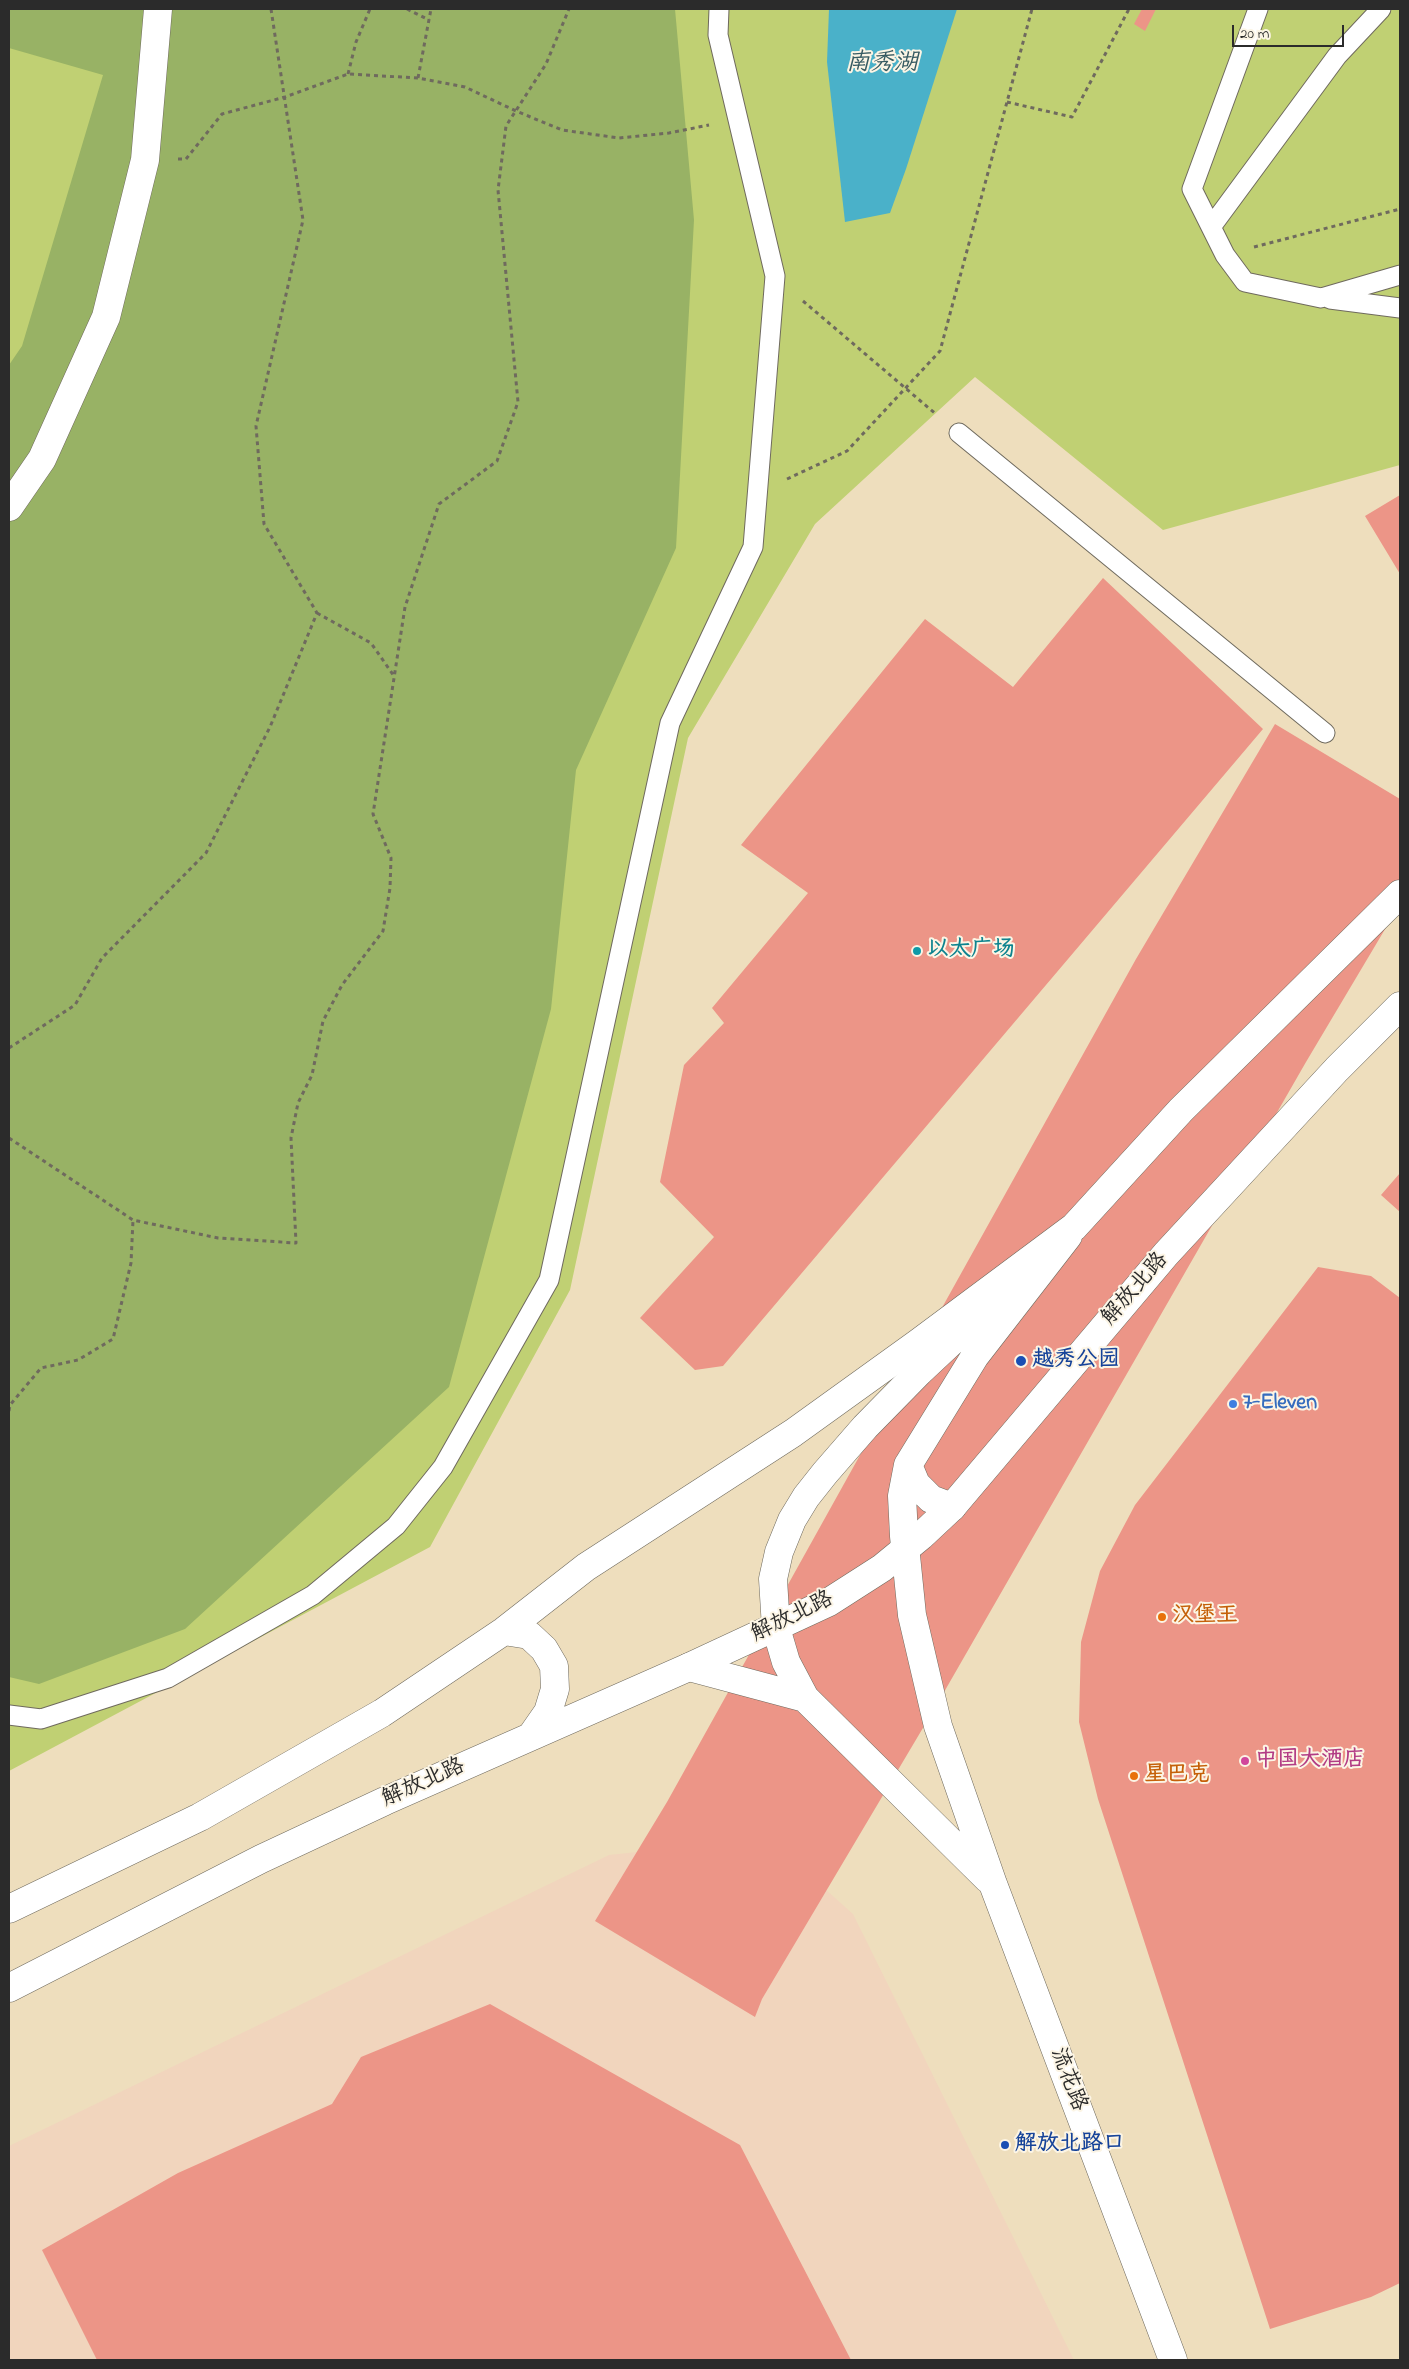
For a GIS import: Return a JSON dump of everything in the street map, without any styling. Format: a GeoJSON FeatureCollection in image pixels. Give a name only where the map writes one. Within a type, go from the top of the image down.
{"type":"FeatureCollection","features":[{"type":"Feature","properties":{"kind":"main road"},"geometry":{"type":"LineString","coordinates":[[9,507],[42,459],[106,317],[145,160],[158,9]]}},
{"type":"Feature","properties":{"kind":"main road"},"geometry":{"type":"LineString","coordinates":[[993,1884],[805,1698],[786,1662],[776,1628],[773,1579],[779,1552],[792,1520],[806,1497],[865,1428],[919,1372],[1074,1227],[1181,1110],[1400,894]]}},
{"type":"Feature","properties":{"kind":"main road","name":"解放北路"},"geometry":{"type":"LineString","coordinates":[[9,1988],[262,1859],[532,1735],[776,1628],[829,1602],[882,1568],[952,1507],[1166,1254],[1337,1069],[1400,1006]]}},
{"type":"Feature","properties":{"kind":"main road"},"geometry":{"type":"LineString","coordinates":[[952,1507],[931,1499],[916,1484],[908,1465],[975,1356],[1074,1227]]}},
{"type":"Feature","properties":{"kind":"main road"},"geometry":{"type":"LineString","coordinates":[[9,1909],[209,1812],[382,1713],[504,1631],[586,1567],[793,1433],[1074,1227]]}},
{"type":"Feature","properties":{"kind":"main road","name":"流花路"},"geometry":{"type":"LineString","coordinates":[[908,1465],[902,1496],[912,1614],[938,1726],[993,1884],[1173,2360]]}},
{"type":"Feature","properties":{"kind":"main road"},"geometry":{"type":"LineString","coordinates":[[504,1631],[529,1635],[544,1649],[554,1666],[555,1689],[548,1712],[532,1735]]}},
{"type":"Feature","properties":{"kind":"main road"},"geometry":{"type":"LineString","coordinates":[[689,1667],[805,1698]]}},
{"type":"Feature","properties":{"kind":"lane"},"geometry":{"type":"LineString","coordinates":[[9,1715],[42,1719],[168,1678],[312,1595],[396,1526],[443,1467],[550,1280],[670,723],[753,546],[775,276],[718,35],[719,9]]}},
{"type":"Feature","properties":{"kind":"lane"},"geometry":{"type":"LineString","coordinates":[[1258,9],[1192,189],[1225,255],[1245,282],[1321,298],[1400,308]]}},
{"type":"Feature","properties":{"kind":"lane"},"geometry":{"type":"LineString","coordinates":[[1211,227],[1337,56],[1381,9]]}},
{"type":"Feature","properties":{"kind":"lane"},"geometry":{"type":"LineString","coordinates":[[1321,298],[1400,275]]}},
{"type":"Feature","properties":{"kind":"lane"},"geometry":{"type":"LineString","coordinates":[[959,434],[1325,733]]}},
{"type":"Feature","properties":{"kind":"path"},"geometry":{"type":"LineString","coordinates":[[271,9],[303,220],[256,426],[264,524],[317,613],[371,642],[394,677]]}},
{"type":"Feature","properties":{"kind":"path"},"geometry":{"type":"LineString","coordinates":[[348,74],[356,42],[370,9]]}},
{"type":"Feature","properties":{"kind":"path"},"geometry":{"type":"LineString","coordinates":[[408,9],[429,20]]}},
{"type":"Feature","properties":{"kind":"path"},"geometry":{"type":"LineString","coordinates":[[418,78],[432,9]]}},
{"type":"Feature","properties":{"kind":"path"},"geometry":{"type":"LineString","coordinates":[[9,1138],[133,1220],[218,1238],[296,1243],[291,1138],[298,1102],[312,1075],[323,1021],[342,986],[383,931],[390,888],[391,858],[373,814],[405,607],[439,504],[498,460],[518,402],[498,190],[506,126],[546,64],[569,9]]}},
{"type":"Feature","properties":{"kind":"path"},"geometry":{"type":"LineString","coordinates":[[757,493],[847,451],[940,351],[1032,9]]}},
{"type":"Feature","properties":{"kind":"path"},"geometry":{"type":"LineString","coordinates":[[1007,102],[1072,117],[1129,9]]}},
{"type":"Feature","properties":{"kind":"path"},"geometry":{"type":"LineString","coordinates":[[145,160],[186,159],[222,114],[284,96],[348,74],[418,78],[465,87],[562,130],[619,138],[669,133],[738,119]]}},
{"type":"Feature","properties":{"kind":"path"},"geometry":{"type":"LineString","coordinates":[[1225,255],[1400,208]]}},
{"type":"Feature","properties":{"kind":"path"},"geometry":{"type":"LineString","coordinates":[[775,276],[959,434]]}},
{"type":"Feature","properties":{"kind":"path"},"geometry":{"type":"LineString","coordinates":[[9,1048],[75,1005],[102,958],[206,853],[270,727],[317,613]]}},
{"type":"Feature","properties":{"kind":"path"},"geometry":{"type":"LineString","coordinates":[[9,1412],[10,1405],[41,1368],[78,1360],[113,1339],[131,1263],[133,1220]]}},
{"type":"Feature","properties":{"kind":"shaded area"},"geometry":{"type":"Polygon","coordinates":[[[768,1838],[853,1914],[1074,2360],[9,2360],[9,2146],[609,1855],[768,1838]]]}},
{"type":"Feature","properties":{"kind":"green space"},"geometry":{"type":"Polygon","coordinates":[[[9,9],[1400,9],[1400,465],[1163,530],[975,377],[815,524],[688,738],[570,1290],[430,1547],[9,1771],[9,9]]]}},
{"type":"Feature","properties":{"kind":"green space"},"geometry":{"type":"Polygon","coordinates":[[[9,9],[675,9],[694,220],[676,548],[576,770],[551,1009],[449,1387],[185,1629],[39,1684],[9,1677],[9,365],[22,346],[103,75],[9,48],[9,9]]]}},
{"type":"Feature","properties":{"kind":"water","name":"南秀湖"},"geometry":{"type":"Polygon","coordinates":[[[829,9],[957,9],[890,213],[845,222],[827,62],[829,9]]]}},
{"type":"Feature","properties":{"kind":"building"},"geometry":{"type":"Polygon","coordinates":[[[1142,9],[1156,9],[1145,31],[1134,24],[1142,9]]]}},
{"type":"Feature","properties":{"kind":"building"},"geometry":{"type":"Polygon","coordinates":[[[1400,495],[1400,574],[1365,516],[1400,495]]]}},
{"type":"Feature","properties":{"kind":"building","name":"以太广场"},"geometry":{"type":"Polygon","coordinates":[[[1103,578],[1263,729],[723,1366],[695,1370],[640,1318],[714,1237],[660,1182],[684,1065],[724,1023],[712,1008],[808,893],[741,845],[925,619],[1013,687],[1103,578]]]}},
{"type":"Feature","properties":{"kind":"building","name":"越秀公园"},"geometry":{"type":"Polygon","coordinates":[[[1275,724],[1400,799],[1400,904],[1306,1062],[936,1706],[762,1999],[755,2017],[595,1921],[667,1802],[1136,959],[1275,724]]]}},
{"type":"Feature","properties":{"kind":"building"},"geometry":{"type":"Polygon","coordinates":[[[1400,1173],[1400,1212],[1381,1195],[1400,1173]]]}},
{"type":"Feature","properties":{"kind":"building","name":"中国大酒店"},"geometry":{"type":"Polygon","coordinates":[[[1318,1267],[1371,1276],[1400,1298],[1400,2283],[1371,2297],[1270,2329],[1098,1799],[1079,1722],[1081,1642],[1100,1571],[1135,1505],[1318,1267]]]}},
{"type":"Feature","properties":{"kind":"building"},"geometry":{"type":"Polygon","coordinates":[[[490,2004],[740,2145],[851,2360],[97,2360],[42,2250],[178,2173],[332,2104],[361,2057],[490,2004]]]}},
{"type":"Feature","properties":{"kind":"place","name":"以太广场"},"geometry":{"type":"Point","coordinates":[917,951]}},
{"type":"Feature","properties":{"kind":"place","name":"越秀公园"},"geometry":{"type":"Point","coordinates":[1021,1361]}},
{"type":"Feature","properties":{"kind":"place","name":"7-Eleven"},"geometry":{"type":"Point","coordinates":[1233,1404]}},
{"type":"Feature","properties":{"kind":"place","name":"汉堡王"},"geometry":{"type":"Point","coordinates":[1162,1617]}},
{"type":"Feature","properties":{"kind":"place","name":"中国大酒店"},"geometry":{"type":"Point","coordinates":[1245,1761]}},
{"type":"Feature","properties":{"kind":"place","name":"星巴克"},"geometry":{"type":"Point","coordinates":[1134,1776]}},
{"type":"Feature","properties":{"kind":"place","name":"解放北路口"},"geometry":{"type":"Point","coordinates":[1005,2145]}}]}
